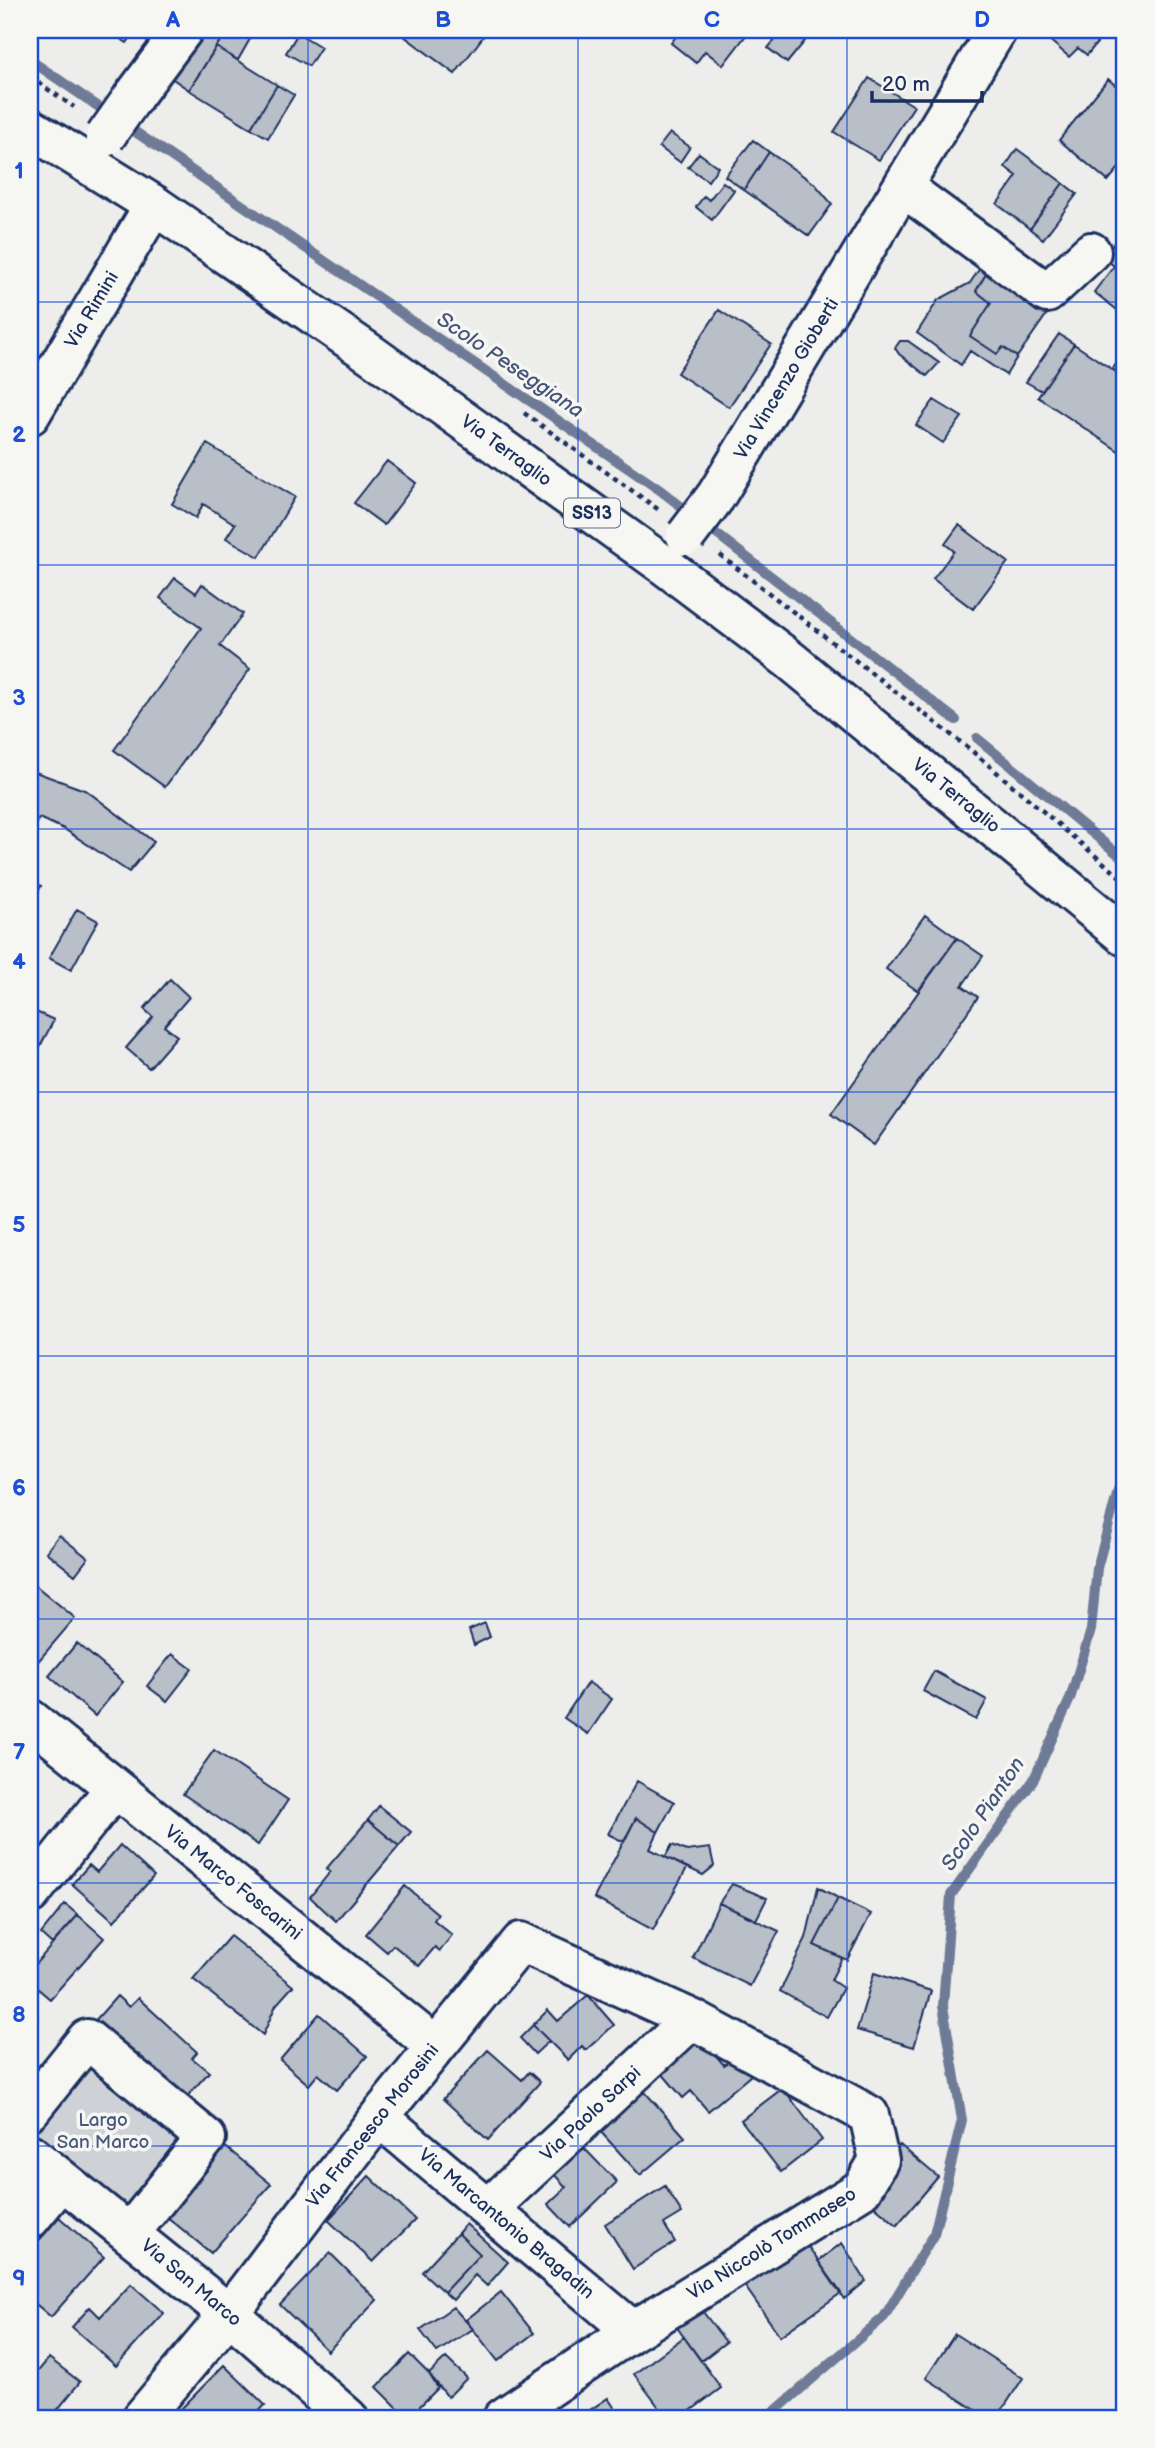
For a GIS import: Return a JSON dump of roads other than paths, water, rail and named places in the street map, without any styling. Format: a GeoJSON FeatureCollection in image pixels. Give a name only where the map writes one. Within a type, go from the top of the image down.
{"type":"FeatureCollection","features":[{"type":"Feature","properties":{"kind":"street"},"geometry":{"type":"LineString","coordinates":[[96,150],[183,30]]}},
{"type":"Feature","properties":{"kind":"street","name":"Via Vincenzo Gioberti"},"geometry":{"type":"LineString","coordinates":[[675,551],[716,496],[997,30]]}},
{"type":"Feature","properties":{"kind":"street","name":"Via Terraglio"},"geometry":{"type":"LineString","coordinates":[[30,128],[96,150],[154,205],[372,355],[675,551],[790,660],[1125,936]]}},
{"type":"Feature","properties":{"kind":"street"},"geometry":{"type":"LineString","coordinates":[[903,187],[1047,293],[1091,252]]}},
{"type":"Feature","properties":{"kind":"street","name":"Via Rimini"},"geometry":{"type":"LineString","coordinates":[[30,415],[154,205]]}},
{"type":"Feature","properties":{"kind":"street","name":"Via Marco Foscarini"},"geometry":{"type":"LineString","coordinates":[[30,1720],[435,2046]]}},
{"type":"Feature","properties":{"kind":"street"},"geometry":{"type":"LineString","coordinates":[[30,1894],[115,1788]]}},
{"type":"Feature","properties":{"kind":"street","name":"Via Francesco Morosini"},"geometry":{"type":"LineString","coordinates":[[142,2418],[229,2314],[379,2117],[521,1941]]}},
{"type":"Feature","properties":{"kind":"street","name":"Via Niccolò Tommaseo"},"geometry":{"type":"LineString","coordinates":[[503,2418],[633,2331],[862,2189],[879,2160],[869,2115],[692,2019],[521,1941]]}},
{"type":"Feature","properties":{"kind":"street","name":"Via Paolo Sarpi"},"geometry":{"type":"LineString","coordinates":[[489,2208],[692,2019]]}},
{"type":"Feature","properties":{"kind":"street"},"geometry":{"type":"LineString","coordinates":[[30,2110],[87,2039],[206,2138],[130,2233]]}},
{"type":"Feature","properties":{"kind":"street","name":"Via Marcantonio Bragadin"},"geometry":{"type":"LineString","coordinates":[[379,2117],[633,2331]]}},
{"type":"Feature","properties":{"kind":"street","name":"Via San Marco"},"geometry":{"type":"LineString","coordinates":[[30,2154],[229,2314],[348,2418]]}},
{"type":"Feature","properties":{"kind":"street"},"geometry":{"type":"LineString","coordinates":[[30,2219],[62,2180]]}},
{"type":"Feature","properties":{"kind":"waterway","name":"Scolo Peseggiana"},"geometry":{"type":"LineString","coordinates":[[30,60],[660,490],[956,720]]}},
{"type":"Feature","properties":{"kind":"waterway","name":"Scolo Peseggiana"},"geometry":{"type":"LineString","coordinates":[[977,738],[1125,860]]}},
{"type":"Feature","properties":{"kind":"waterway","name":"Scolo Pianton"},"geometry":{"type":"LineString","coordinates":[[767,2418],[884,2317],[934,2234],[962,2120],[943,2006],[951,1895],[1033,1781],[1070,1699],[1091,1630],[1097,1568],[1125,1465]]}},
{"type":"Feature","properties":{"kind":"park label","name":"Largo San Marco"},"geometry":{"type":"Point","coordinates":[103,2131]}}]}
